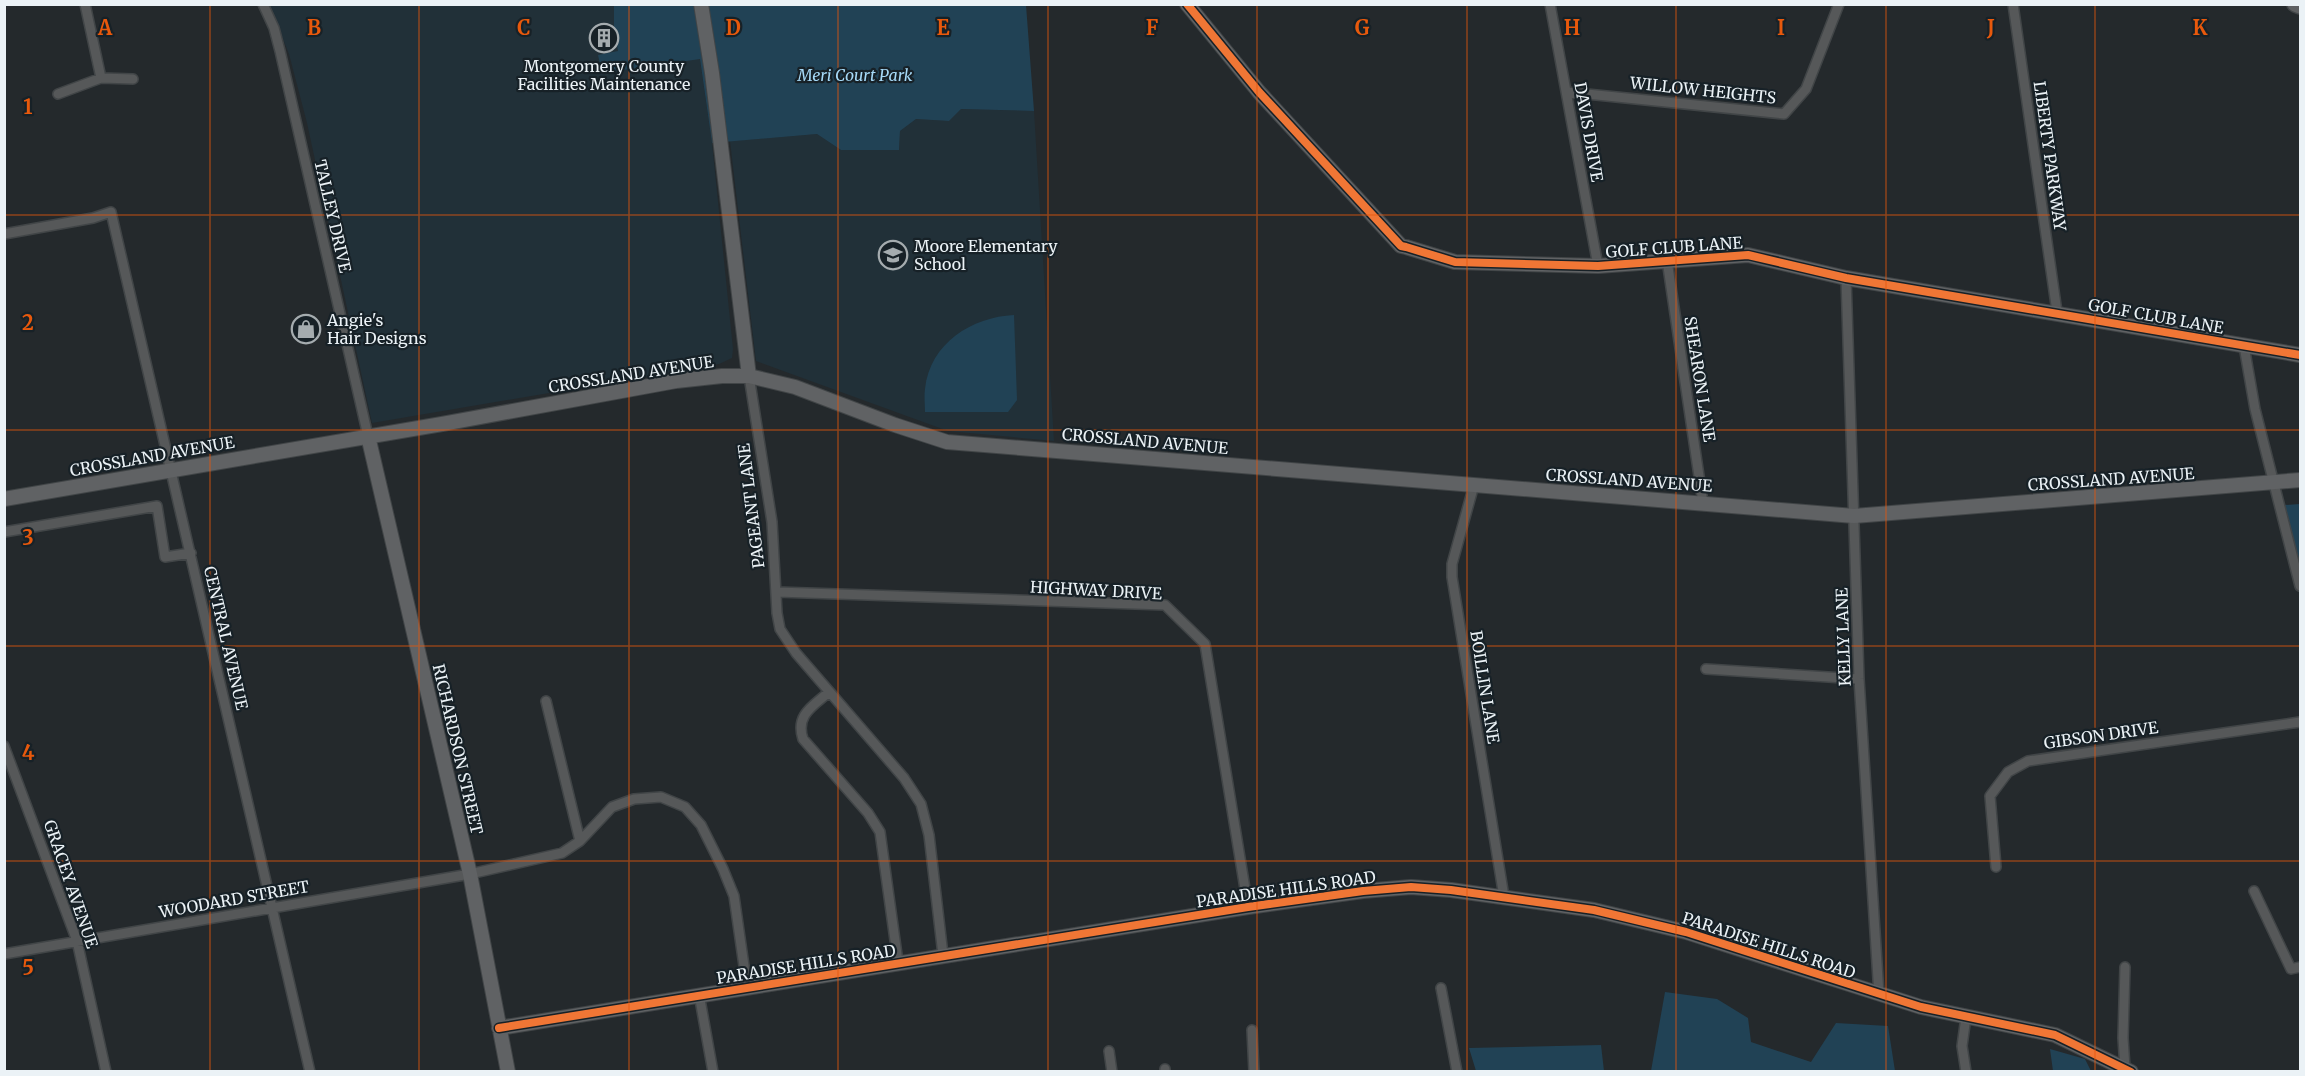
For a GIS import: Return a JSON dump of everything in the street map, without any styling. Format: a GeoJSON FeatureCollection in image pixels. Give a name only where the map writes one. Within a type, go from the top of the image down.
{"type":"FeatureCollection","features":[{"type":"Feature","properties":{"kind":"main road"},"geometry":{"type":"LineString","coordinates":[[2295,4],[2301,6]]}},
{"type":"Feature","properties":{"kind":"street"},"geometry":{"type":"LineString","coordinates":[[85,4],[101,78]]}},
{"type":"Feature","properties":{"kind":"street","name":"TALLEY DRIVE"},"geometry":{"type":"LineString","coordinates":[[263,4],[274,28],[280,51],[368,436]]}},
{"type":"Feature","properties":{"kind":"street","name":"PAGEANT LANE"},"geometry":{"type":"LineString","coordinates":[[701,4],[712,73],[749,376],[772,522],[780,629],[788,644],[904,778],[921,804],[929,835],[943,955]]}},
{"type":"Feature","properties":{"kind":"street","name":"GOLF CLUB LANE"},"geometry":{"type":"LineString","coordinates":[[1186,4],[1259,92],[1401,246],[1455,262],[1598,266],[1748,255],[1845,278],[2301,355]]}},
{"type":"Feature","properties":{"kind":"street","name":"DAVIS DRIVE"},"geometry":{"type":"LineString","coordinates":[[1550,4],[1598,266]]}},
{"type":"Feature","properties":{"kind":"street","name":"WILLOW HEIGHTS"},"geometry":{"type":"LineString","coordinates":[[1567,92],[1784,114],[1806,89],[1839,4]]}},
{"type":"Feature","properties":{"kind":"street","name":"LIBERTY PARKWAY"},"geometry":{"type":"LineString","coordinates":[[2013,4],[2057,312]]}},
{"type":"Feature","properties":{"kind":"street"},"geometry":{"type":"LineString","coordinates":[[58,94],[101,78],[134,79]]}},
{"type":"Feature","properties":{"kind":"street","name":"CENTRAL AVENUE"},"geometry":{"type":"LineString","coordinates":[[4,234],[93,218],[111,212],[310,1071]]}},
{"type":"Feature","properties":{"kind":"street","name":"SHEARON LANE"},"geometry":{"type":"LineString","coordinates":[[1667,260],[1703,503]]}},
{"type":"Feature","properties":{"kind":"street","name":"KELLY LANE"},"geometry":{"type":"LineString","coordinates":[[1845,278],[1859,679],[1879,995]]}},
{"type":"Feature","properties":{"kind":"street"},"geometry":{"type":"LineString","coordinates":[[2244,346],[2255,409],[2301,586]]}},
{"type":"Feature","properties":{"kind":"street","name":"CROSSLAND AVENUE"},"geometry":{"type":"LineString","coordinates":[[4,499],[683,380],[722,376],[749,376],[795,387],[947,442],[1854,516],[2301,480]]}},
{"type":"Feature","properties":{"kind":"street","name":"RICHARDSON STREET"},"geometry":{"type":"LineString","coordinates":[[368,436],[470,874],[508,1071]]}},
{"type":"Feature","properties":{"kind":"street","name":"BOILLIN LANE"},"geometry":{"type":"LineString","coordinates":[[1474,485],[1452,564],[1452,577],[1504,897]]}},
{"type":"Feature","properties":{"kind":"street"},"geometry":{"type":"LineString","coordinates":[[4,532],[157,506],[165,557],[190,553]]}},
{"type":"Feature","properties":{"kind":"street","name":"HIGHWAY DRIVE"},"geometry":{"type":"LineString","coordinates":[[777,592],[1165,605],[1205,645],[1248,908]]}},
{"type":"Feature","properties":{"kind":"street"},"geometry":{"type":"LineString","coordinates":[[1706,669],[1859,679]]}},
{"type":"Feature","properties":{"kind":"street"},"geometry":{"type":"LineString","coordinates":[[829,692],[805,713],[800,722],[800,729],[803,739],[868,813],[880,832],[898,962]]}},
{"type":"Feature","properties":{"kind":"street"},"geometry":{"type":"LineString","coordinates":[[546,700],[580,841]]}},
{"type":"Feature","properties":{"kind":"street","name":"GIBSON DRIVE"},"geometry":{"type":"LineString","coordinates":[[1996,867],[1989,796],[2008,771],[2028,761],[2301,723]]}},
{"type":"Feature","properties":{"kind":"street","name":"GRACEY AVENUE"},"geometry":{"type":"LineString","coordinates":[[4,746],[77,942],[106,1071]]}},
{"type":"Feature","properties":{"kind":"street","name":"WOODARD STREET"},"geometry":{"type":"LineString","coordinates":[[4,954],[470,874],[562,853],[580,841],[612,807],[634,799],[661,797],[685,807],[701,825],[734,896],[747,987]]}},
{"type":"Feature","properties":{"kind":"street","name":"PARADISE HILLS ROAD"},"geometry":{"type":"LineString","coordinates":[[499,1028],[943,955],[1363,891],[1411,887],[1591,909],[1648,921],[1879,995],[1966,1017],[2055,1035],[2128,1070]]}},
{"type":"Feature","properties":{"kind":"street"},"geometry":{"type":"LineString","coordinates":[[2254,891],[2291,969],[2301,967]]}},
{"type":"Feature","properties":{"kind":"street"},"geometry":{"type":"LineString","coordinates":[[2125,968],[2122,1038],[2128,1070]]}},
{"type":"Feature","properties":{"kind":"street"},"geometry":{"type":"LineString","coordinates":[[1441,988],[1457,1071]]}},
{"type":"Feature","properties":{"kind":"street"},"geometry":{"type":"LineString","coordinates":[[699,994],[713,1071]]}},
{"type":"Feature","properties":{"kind":"street"},"geometry":{"type":"LineString","coordinates":[[1966,1017],[1962,1046],[1966,1071]]}},
{"type":"Feature","properties":{"kind":"street"},"geometry":{"type":"LineString","coordinates":[[1252,1030],[1254,1071]]}},
{"type":"Feature","properties":{"kind":"street"},"geometry":{"type":"LineString","coordinates":[[1109,1051],[1112,1071]]}},
{"type":"Feature","properties":{"kind":"shaded area"},"geometry":{"type":"Polygon","coordinates":[[[269,5],[692,5],[712,143],[733,349],[732,358],[719,364],[372,423],[307,123],[289,54],[269,5]]]}},
{"type":"Feature","properties":{"kind":"shaded area","name":"Moore Elementary School"},"geometry":{"type":"Polygon","coordinates":[[[961,109],[1034,111],[1054,441],[948,431],[756,361],[730,141],[817,134],[841,150],[899,149],[900,131],[916,119],[949,121],[961,109]]]}},
{"type":"Feature","properties":{"kind":"green space","name":"Meri Court Park"},"geometry":{"type":"Polygon","coordinates":[[[614,5],[1026,5],[1034,111],[961,109],[949,121],[916,119],[900,131],[899,150],[841,150],[817,134],[712,143],[700,59],[602,73],[598,55],[618,51],[614,26],[614,5]]]}},
{"type":"Feature","properties":{"kind":"green space"},"geometry":{"type":"Polygon","coordinates":[[[1014,315],[1017,400],[1008,412],[925,412],[925,392],[929,373],[935,358],[944,346],[969,327],[998,317],[1014,315]]]}},
{"type":"Feature","properties":{"kind":"green space"},"geometry":{"type":"Polygon","coordinates":[[[2300,504],[2300,570],[2284,505],[2300,504]]]}},
{"type":"Feature","properties":{"kind":"green space"},"geometry":{"type":"Polygon","coordinates":[[[1665,992],[1717,999],[1748,1018],[1751,1042],[1811,1062],[1836,1023],[1888,1026],[1895,1071],[1651,1071],[1665,992]]]}},
{"type":"Feature","properties":{"kind":"green space"},"geometry":{"type":"Polygon","coordinates":[[[1601,1045],[1604,1071],[1476,1071],[1469,1048],[1601,1045]]]}},
{"type":"Feature","properties":{"kind":"green space"},"geometry":{"type":"Polygon","coordinates":[[[2050,1049],[2085,1059],[2091,1071],[2053,1071],[2050,1049]]]}},
{"type":"Feature","properties":{"kind":"cycle path"},"geometry":{"type":"LineString","coordinates":[[1187,4],[1259,92],[1401,246],[1455,262],[1598,266],[1748,255],[1846,278],[2300,355]]}},
{"type":"Feature","properties":{"kind":"cycle path"},"geometry":{"type":"LineString","coordinates":[[499,1028],[1248,907],[1363,891],[1411,887],[1451,890],[1594,910],[1686,932],[1921,1007],[2055,1035],[2131,1072]]}},
{"type":"Feature","properties":{"kind":"place","name":"Montgomery County Facilities Maintenance"},"geometry":{"type":"Point","coordinates":[604,38]}},
{"type":"Feature","properties":{"kind":"place","name":"Moore Elementary School"},"geometry":{"type":"Point","coordinates":[893,255]}},
{"type":"Feature","properties":{"kind":"place","name":"Angie's Hair Designs"},"geometry":{"type":"Point","coordinates":[306,329]}}]}
